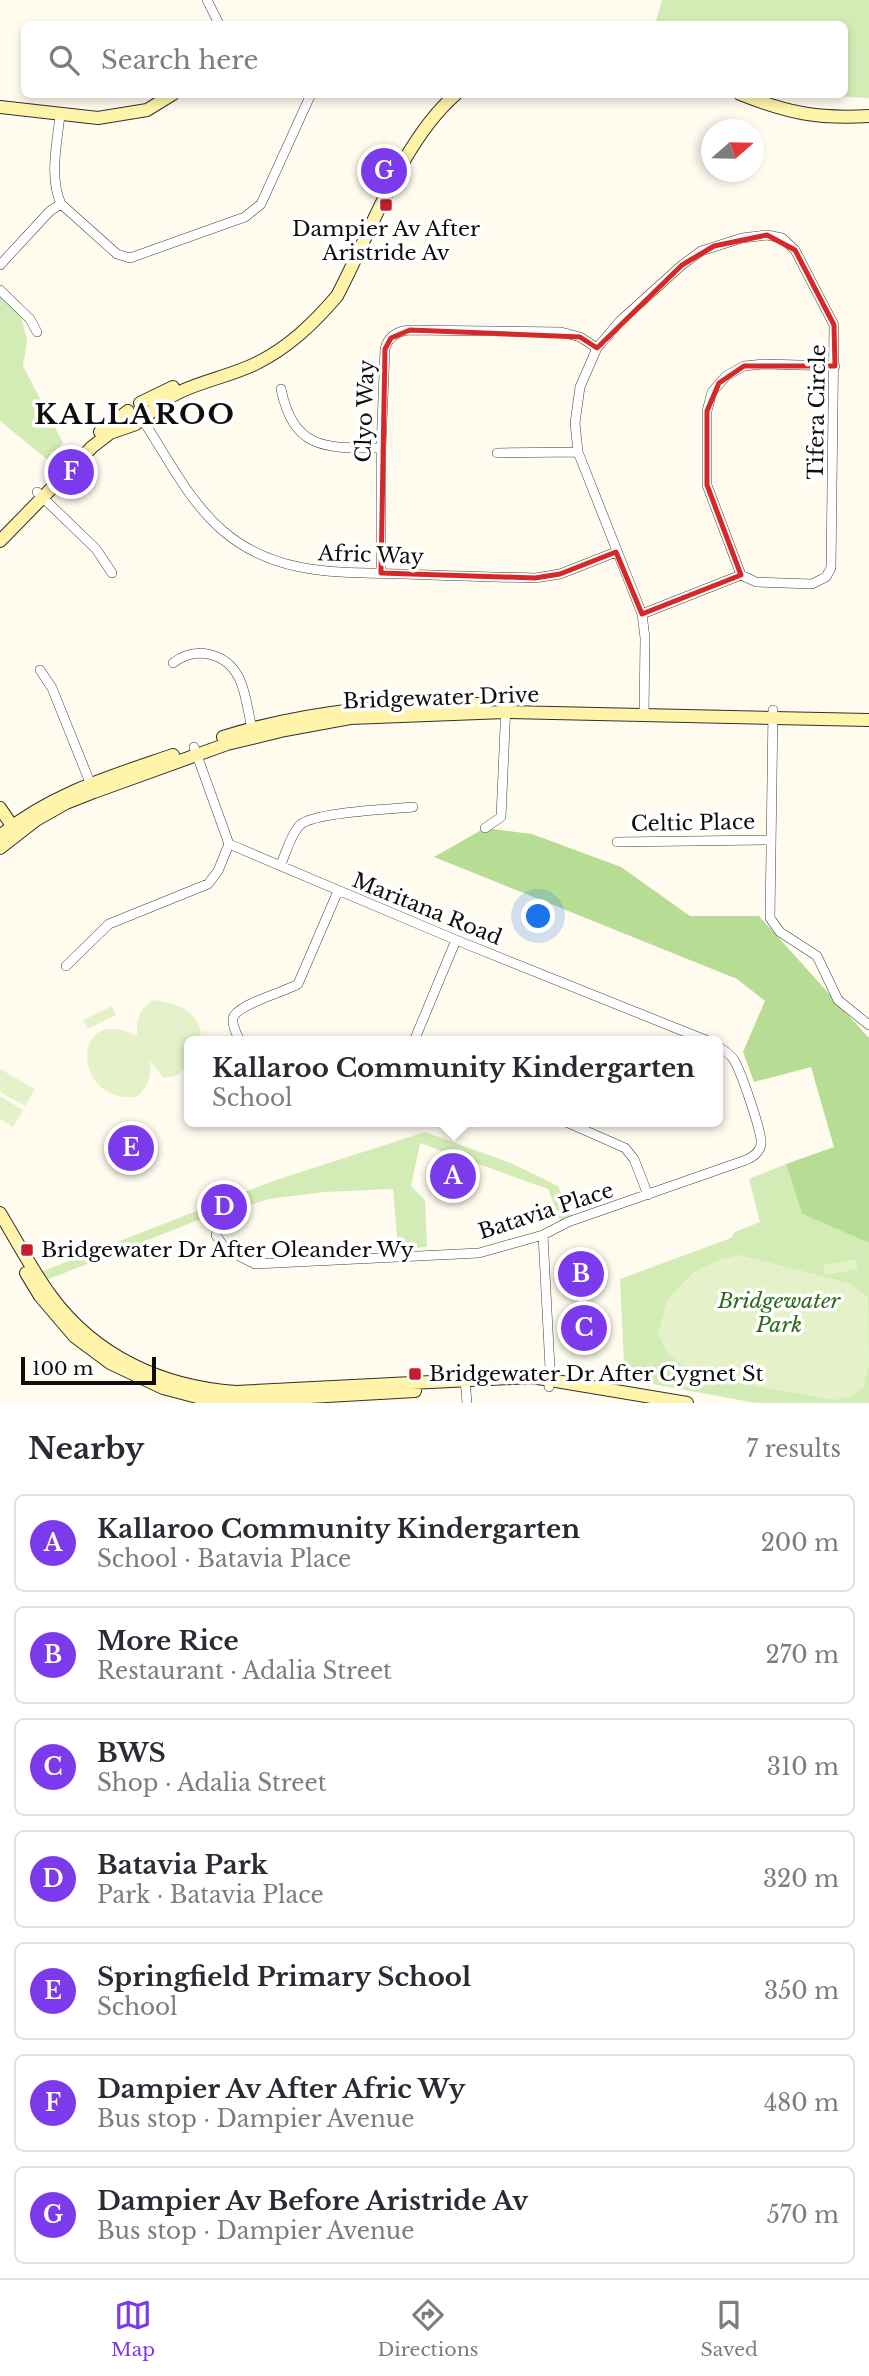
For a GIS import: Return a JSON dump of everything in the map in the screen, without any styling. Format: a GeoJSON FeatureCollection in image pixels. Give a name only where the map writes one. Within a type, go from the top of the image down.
{"type":"FeatureCollection","features":[{"type":"Feature","properties":{"kind":"street"},"geometry":{"type":"LineString","coordinates":[[207,0],[218,21]]}},
{"type":"Feature","properties":{"kind":"street"},"geometry":{"type":"LineString","coordinates":[[0,107],[98,118],[147,110],[166,98]]}},
{"type":"Feature","properties":{"kind":"street"},"geometry":{"type":"LineString","coordinates":[[60,115],[54,179],[61,204],[117,254],[130,258],[245,217],[261,204],[309,98]]}},
{"type":"Feature","properties":{"kind":"street"},"geometry":{"type":"LineString","coordinates":[[0,541],[59,467],[89,439],[128,411],[131,405],[270,347],[313,312],[325,299],[343,269],[413,130],[448,98]]}},
{"type":"Feature","properties":{"kind":"street"},"geometry":{"type":"LineString","coordinates":[[0,530],[101,439],[143,420],[175,394],[247,367],[276,352],[305,331],[337,296],[415,143],[448,98]]}},
{"type":"Feature","properties":{"kind":"street"},"geometry":{"type":"LineString","coordinates":[[751,98],[800,115],[869,116]]}},
{"type":"Feature","properties":{"kind":"street"},"geometry":{"type":"LineString","coordinates":[[772,98],[815,109],[869,108]]}},
{"type":"Feature","properties":{"kind":"street"},"geometry":{"type":"LineString","coordinates":[[0,265],[50,211],[61,204]]}},
{"type":"Feature","properties":{"kind":"street","name":"Tifera Circle"},"geometry":{"type":"LineString","coordinates":[[644,711],[645,638],[642,614],[615,552],[578,452],[575,423],[580,387],[597,348],[620,321],[690,258],[727,241],[767,235],[789,243],[822,298],[834,325],[832,562],[822,580],[812,583],[757,582],[741,575]]}},
{"type":"Feature","properties":{"kind":"street"},"geometry":{"type":"LineString","coordinates":[[0,290],[30,319],[37,332]]}},
{"type":"Feature","properties":{"kind":"street","name":"Clyo Way"},"geometry":{"type":"LineString","coordinates":[[381,573],[381,448],[385,349],[395,334],[410,330],[561,332],[580,337],[597,348]]}},
{"type":"Feature","properties":{"kind":"street"},"geometry":{"type":"LineString","coordinates":[[642,614],[741,575],[707,485],[707,411],[712,392],[726,376],[752,365],[835,366]]}},
{"type":"Feature","properties":{"kind":"street"},"geometry":{"type":"LineString","coordinates":[[281,389],[287,413],[297,429],[307,438],[333,448],[381,448]]}},
{"type":"Feature","properties":{"kind":"street"},"geometry":{"type":"LineString","coordinates":[[140,403],[147,407],[143,420]]}},
{"type":"Feature","properties":{"kind":"street"},"geometry":{"type":"LineString","coordinates":[[128,411],[130,420],[143,420]]}},
{"type":"Feature","properties":{"kind":"street","name":"Afric Way"},"geometry":{"type":"LineString","coordinates":[[143,420],[175,474],[197,504],[224,531],[258,553],[315,572],[542,577],[570,571],[615,552]]}},
{"type":"Feature","properties":{"kind":"street"},"geometry":{"type":"LineString","coordinates":[[497,453],[578,452]]}},
{"type":"Feature","properties":{"kind":"street"},"geometry":{"type":"LineString","coordinates":[[40,494],[96,549],[112,573]]}},
{"type":"Feature","properties":{"kind":"street"},"geometry":{"type":"LineString","coordinates":[[173,663],[190,653],[202,652],[216,656],[230,666],[241,683],[253,733]]}},
{"type":"Feature","properties":{"kind":"street"},"geometry":{"type":"LineString","coordinates":[[40,670],[52,688],[92,788]]}},
{"type":"Feature","properties":{"kind":"street"},"geometry":{"type":"LineString","coordinates":[[485,828],[501,817],[505,708]]}},
{"type":"Feature","properties":{"kind":"street","name":"Bridgewater Drive"},"geometry":{"type":"LineString","coordinates":[[0,848],[8,830],[57,808],[92,788],[253,733],[350,718],[505,708],[869,712]]}},
{"type":"Feature","properties":{"kind":"street"},"geometry":{"type":"LineString","coordinates":[[772,713],[769,911],[774,926],[817,956],[838,1000],[869,1025]]}},
{"type":"Feature","properties":{"kind":"street","name":"Bridgewater Drive"},"geometry":{"type":"LineString","coordinates":[[772,713],[869,720]]}},
{"type":"Feature","properties":{"kind":"street"},"geometry":{"type":"LineString","coordinates":[[66,966],[108,924],[208,884],[218,871],[229,844],[196,751]]}},
{"type":"Feature","properties":{"kind":"street"},"geometry":{"type":"LineString","coordinates":[[281,864],[296,830],[306,821],[413,807]]}},
{"type":"Feature","properties":{"kind":"street"},"geometry":{"type":"LineString","coordinates":[[0,808],[8,830]]}},
{"type":"Feature","properties":{"kind":"street","name":"Celtic Place"},"geometry":{"type":"LineString","coordinates":[[617,842],[770,840]]}},
{"type":"Feature","properties":{"kind":"street","name":"Maritana Road"},"geometry":{"type":"LineString","coordinates":[[229,844],[456,940],[696,1036]]}},
{"type":"Feature","properties":{"kind":"street"},"geometry":{"type":"LineString","coordinates":[[238,1036],[232,1021],[236,1013],[247,1005],[298,984],[338,891]]}},
{"type":"Feature","properties":{"kind":"street"},"geometry":{"type":"LineString","coordinates":[[416,1036],[456,940]]}},
{"type":"Feature","properties":{"kind":"street","name":"Batavia Place"},"geometry":{"type":"LineString","coordinates":[[216,1235],[225,1249],[255,1264],[268,1264],[479,1252],[543,1235],[568,1222],[752,1157],[760,1147],[758,1126],[736,1064],[723,1050]]}},
{"type":"Feature","properties":{"kind":"street"},"geometry":{"type":"LineString","coordinates":[[577,1127],[625,1148],[634,1159],[648,1195]]}},
{"type":"Feature","properties":{"kind":"street"},"geometry":{"type":"LineString","coordinates":[[0,1213],[50,1294],[84,1333],[100,1346],[141,1369],[206,1397]]}},
{"type":"Feature","properties":{"kind":"street"},"geometry":{"type":"LineString","coordinates":[[0,1229],[40,1296],[75,1337],[110,1363],[163,1388],[206,1397],[236,1392],[336,1395],[465,1383],[549,1383],[687,1403]]}},
{"type":"Feature","properties":{"kind":"street"},"geometry":{"type":"LineString","coordinates":[[543,1235],[549,1383]]}},
{"type":"Feature","properties":{"kind":"street"},"geometry":{"type":"LineString","coordinates":[[465,1383],[467,1403]]}},
{"type":"Feature","properties":{"kind":"street"},"geometry":{"type":"LineString","coordinates":[[549,1383],[642,1403]]}},
{"type":"Feature","properties":{"kind":"highlighted area"},"geometry":{"type":"Polygon","coordinates":[[[767,235],[795,250],[834,325],[835,366],[744,366],[719,383],[707,411],[707,485],[741,575],[642,614],[616,552],[560,574],[535,578],[381,573],[385,349],[391,338],[410,330],[580,337],[597,348],[682,265],[714,246],[767,235]]]}},
{"type":"Feature","properties":{"kind":"green space"},"geometry":{"type":"Polygon","coordinates":[[[662,0],[869,0],[869,98],[848,97],[848,21],[656,21],[662,0]]]}},
{"type":"Feature","properties":{"kind":"green space"},"geometry":{"type":"Polygon","coordinates":[[[0,296],[21,316],[27,340],[23,366],[63,443],[48,460],[0,421],[0,296]]]}},
{"type":"Feature","properties":{"kind":"green space"},"geometry":{"type":"Polygon","coordinates":[[[485,828],[532,834],[621,867],[690,916],[759,916],[869,1038],[869,1243],[802,1214],[786,1164],[834,1147],[811,1067],[754,1082],[743,1052],[765,1001],[737,979],[434,857],[485,828]]]}},
{"type":"Feature","properties":{"kind":"green space"},"geometry":{"type":"Polygon","coordinates":[[[153,1000],[179,1006],[198,1023],[200,1036],[184,1036],[184,1069],[178,1074],[163,1077],[150,1061],[148,1080],[137,1097],[115,1095],[99,1086],[90,1072],[87,1056],[90,1042],[100,1032],[115,1029],[137,1036],[139,1016],[144,1007],[153,1000]]]}},
{"type":"Feature","properties":{"kind":"green space"},"geometry":{"type":"Polygon","coordinates":[[[112,1006],[116,1015],[88,1029],[83,1020],[112,1006]]]}},
{"type":"Feature","properties":{"kind":"green space"},"geometry":{"type":"Polygon","coordinates":[[[0,1069],[35,1089],[25,1106],[0,1092],[0,1069]]]}},
{"type":"Feature","properties":{"kind":"green space"},"geometry":{"type":"Polygon","coordinates":[[[0,1096],[23,1110],[13,1127],[0,1119],[0,1096]]]}},
{"type":"Feature","properties":{"kind":"green space"},"geometry":{"type":"Polygon","coordinates":[[[425,1132],[511,1163],[558,1186],[574,1220],[562,1225],[548,1189],[420,1143],[411,1186],[425,1200],[427,1247],[398,1249],[393,1189],[324,1192],[269,1199],[196,1221],[44,1281],[43,1271],[276,1180],[425,1132]]]}},
{"type":"Feature","properties":{"kind":"green space","name":"Bridgewater Park"},"geometry":{"type":"Polygon","coordinates":[[[786,1164],[802,1214],[869,1243],[869,1403],[756,1403],[614,1377],[617,1368],[624,1364],[620,1279],[731,1238],[735,1232],[760,1222],[749,1179],[786,1164]]]}},
{"type":"Feature","properties":{"kind":"green space"},"geometry":{"type":"Polygon","coordinates":[[[740,1255],[849,1283],[868,1297],[869,1365],[864,1386],[852,1396],[833,1400],[727,1381],[687,1369],[667,1353],[658,1334],[667,1300],[693,1273],[715,1261],[740,1255]]]}},
{"type":"Feature","properties":{"kind":"green space"},"geometry":{"type":"Polygon","coordinates":[[[856,1259],[858,1269],[825,1275],[823,1265],[856,1259]]]}},
{"type":"Feature","properties":{"kind":"place","name":"Dampier Av Before Aristride Av"},"geometry":{"type":"Point","coordinates":[384,171]}},
{"type":"Feature","properties":{"kind":"place","name":"Dampier Av After Aristride Av"},"geometry":{"type":"Point","coordinates":[386,205]}},
{"type":"Feature","properties":{"kind":"place","name":"Dampier Av After Afric Wy"},"geometry":{"type":"Point","coordinates":[71,472]}},
{"type":"Feature","properties":{"kind":"place","name":"Springfield Primary School"},"geometry":{"type":"Point","coordinates":[131,1148]}},
{"type":"Feature","properties":{"kind":"place","name":"Kallaroo Community Kindergarten"},"geometry":{"type":"Point","coordinates":[453,1176]}},
{"type":"Feature","properties":{"kind":"place","name":"Batavia Park"},"geometry":{"type":"Point","coordinates":[224,1207]}},
{"type":"Feature","properties":{"kind":"place","name":"Bridgewater Dr After Oleander Wy"},"geometry":{"type":"Point","coordinates":[27,1250]}},
{"type":"Feature","properties":{"kind":"place","name":"More Rice"},"geometry":{"type":"Point","coordinates":[581,1274]}},
{"type":"Feature","properties":{"kind":"place","name":"BWS"},"geometry":{"type":"Point","coordinates":[584,1328]}},
{"type":"Feature","properties":{"kind":"place","name":"Bridgewater Dr After Cygnet St"},"geometry":{"type":"Point","coordinates":[415,1374]}},
{"type":"Feature","properties":{"kind":"district","name":"KALLAROO"},"geometry":{"type":"Point","coordinates":[135,414]}}]}
